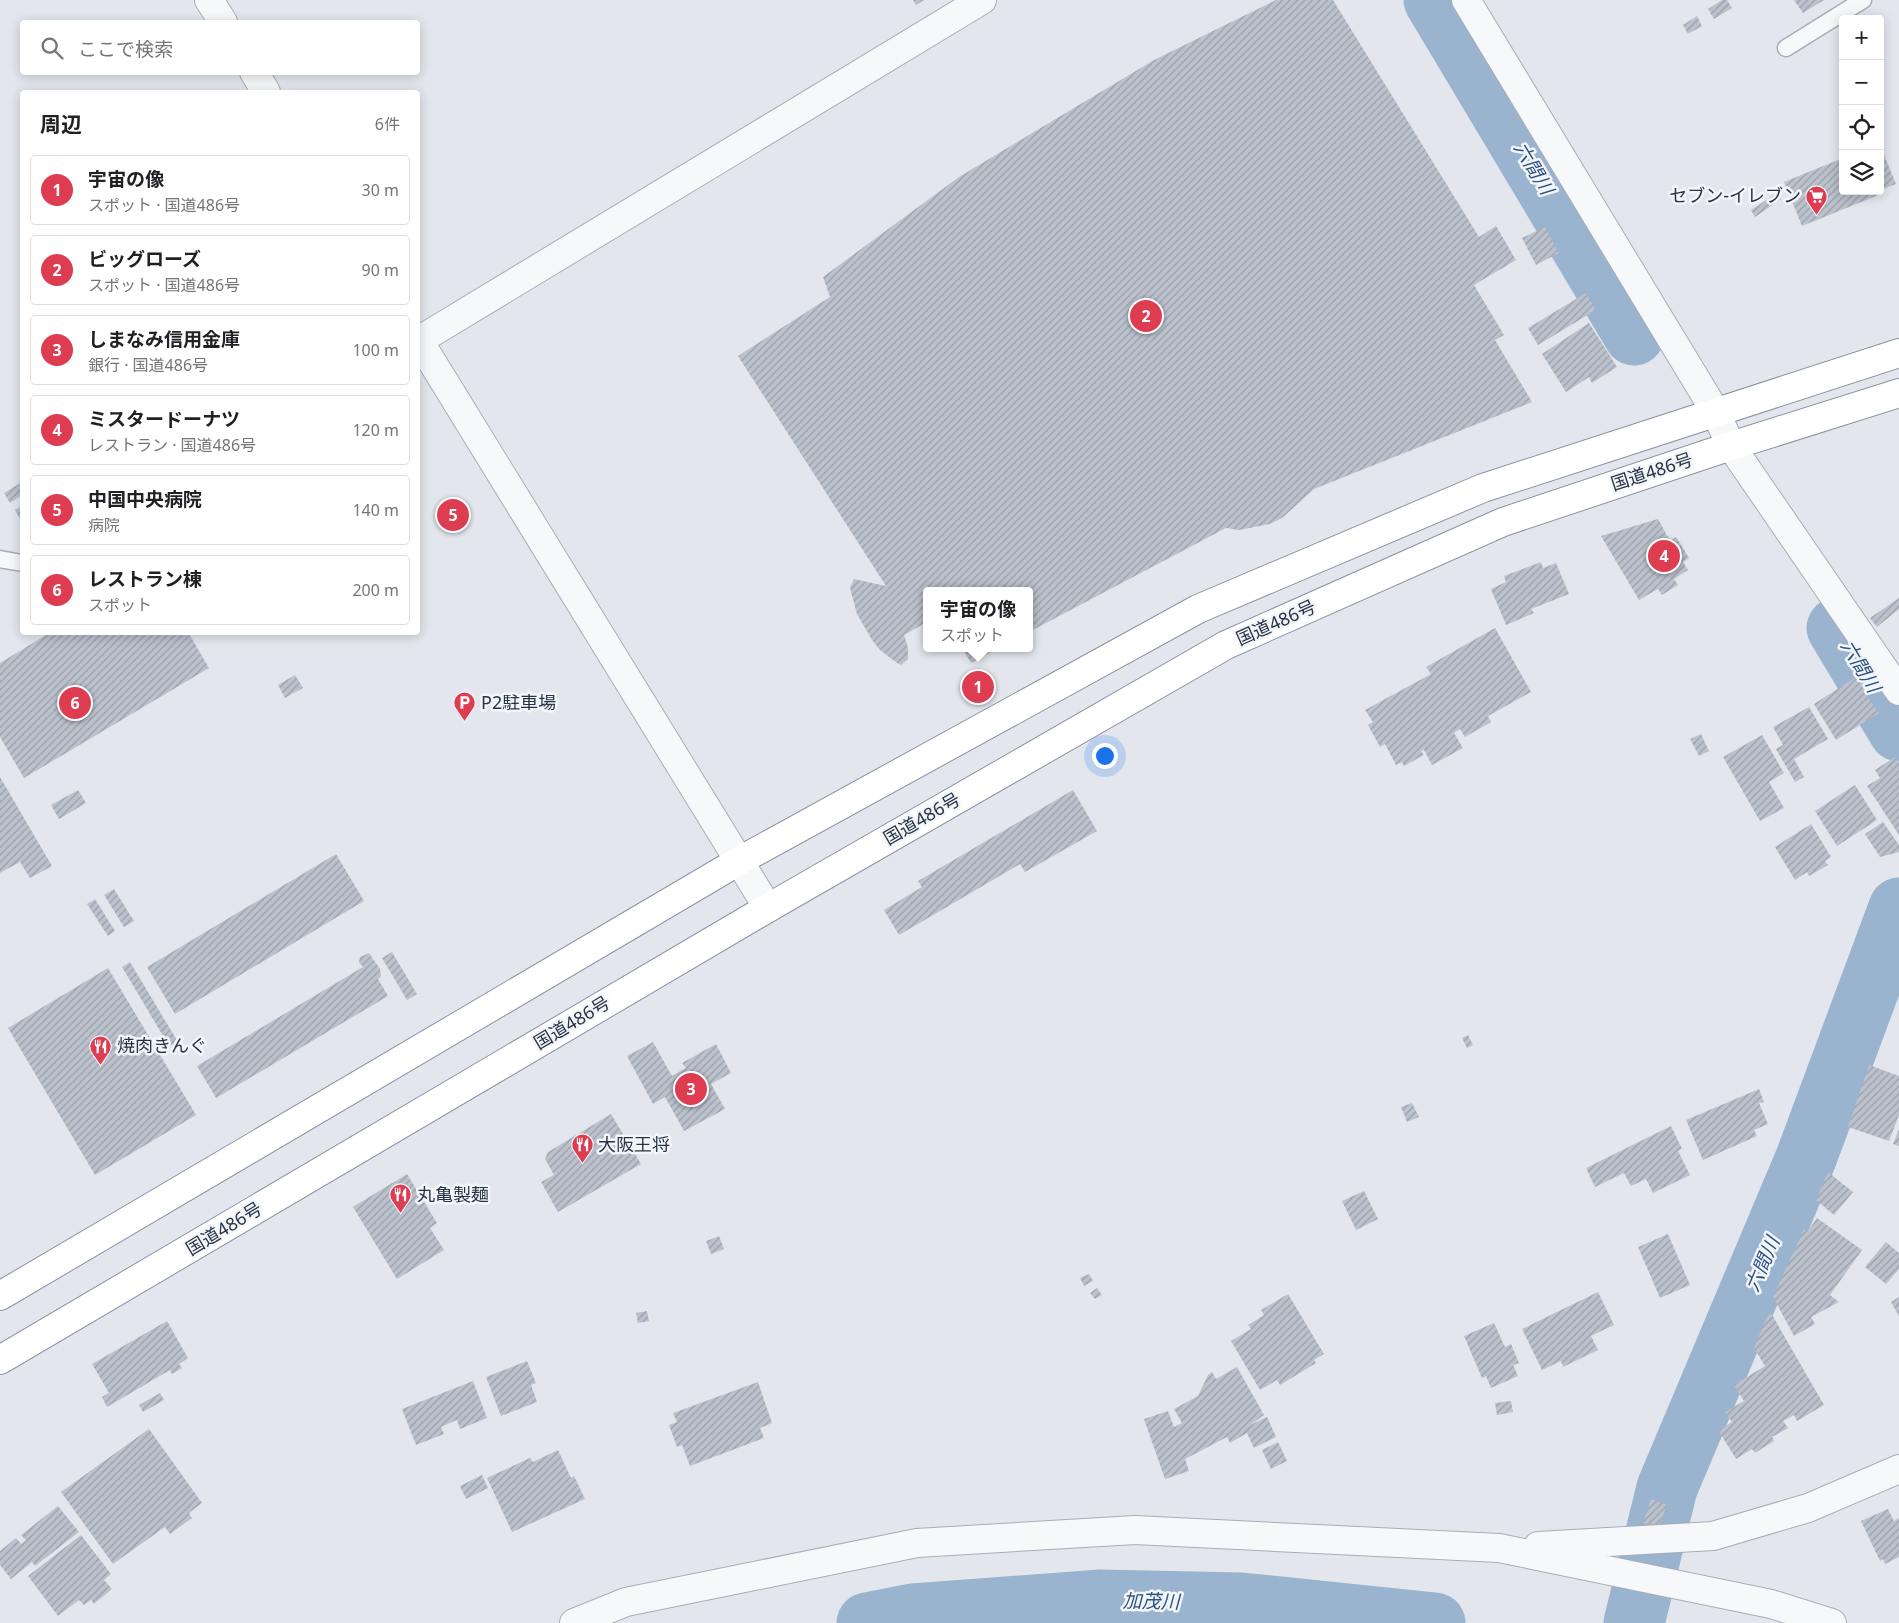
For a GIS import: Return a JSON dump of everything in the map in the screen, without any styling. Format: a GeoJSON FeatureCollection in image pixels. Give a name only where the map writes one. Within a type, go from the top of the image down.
{"type":"FeatureCollection","features":[{"type":"Feature","properties":{"kind":"highway"},"geometry":{"type":"LineString","coordinates":[[0,1296],[739,860],[1198,608],[1483,488],[1715,411],[1899,353]]}},
{"type":"Feature","properties":{"kind":"highway","name":"国道486号"},"geometry":{"type":"LineString","coordinates":[[0,1360],[768,908],[1226,645],[1502,522],[1731,446],[1899,393]]}},
{"type":"Feature","properties":{"kind":"street"},"geometry":{"type":"LineString","coordinates":[[209,0],[222,20]]}},
{"type":"Feature","properties":{"kind":"street"},"geometry":{"type":"LineString","coordinates":[[420,339],[982,0]]}},
{"type":"Feature","properties":{"kind":"street"},"geometry":{"type":"LineString","coordinates":[[1466,0],[1715,411],[1731,446],[1899,690]]}},
{"type":"Feature","properties":{"kind":"street"},"geometry":{"type":"LineString","coordinates":[[256,75],[265,90]]}},
{"type":"Feature","properties":{"kind":"street"},"geometry":{"type":"LineString","coordinates":[[420,343],[768,908]]}},
{"type":"Feature","properties":{"kind":"street"},"geometry":{"type":"LineString","coordinates":[[574,1623],[626,1602],[916,1543],[1134,1530],[1499,1548],[1713,1536],[1808,1508],[1899,1469]]}},
{"type":"Feature","properties":{"kind":"street"},"geometry":{"type":"LineString","coordinates":[[1499,1548],[1771,1604],[1832,1623]]}},
{"type":"Feature","properties":{"kind":"lane"},"geometry":{"type":"LineString","coordinates":[[1786,48],[1863,0]]}},
{"type":"Feature","properties":{"kind":"lane"},"geometry":{"type":"LineString","coordinates":[[0,559],[20,563]]}},
{"type":"Feature","properties":{"kind":"building"},"geometry":{"type":"Polygon","coordinates":[[[913,0],[924,0],[916,5],[913,0]]]}},
{"type":"Feature","properties":{"kind":"building"},"geometry":{"type":"Polygon","coordinates":[[[1276,0],[1333,0],[1479,237],[1496,226],[1516,260],[1474,285],[1504,335],[1495,340],[1532,402],[1314,489],[1282,518],[1270,524],[1239,530],[1226,528],[1033,630],[1033,587],[923,587],[923,624],[904,635],[908,648],[908,659],[901,665],[880,650],[872,640],[857,614],[850,588],[854,579],[886,586],[738,356],[830,297],[823,277],[959,177],[1154,60],[1276,0]]]}},
{"type":"Feature","properties":{"kind":"building"},"geometry":{"type":"Polygon","coordinates":[[[1722,0],[1727,0],[1732,8],[1714,19],[1708,9],[1722,0]]]}},
{"type":"Feature","properties":{"kind":"building"},"geometry":{"type":"Polygon","coordinates":[[[1794,0],[1824,0],[1803,13],[1794,0]]]}},
{"type":"Feature","properties":{"kind":"building"},"geometry":{"type":"Polygon","coordinates":[[[1697,16],[1702,26],[1688,34],[1683,25],[1697,16]]]}},
{"type":"Feature","properties":{"kind":"building"},"geometry":{"type":"Polygon","coordinates":[[[1884,155],[1896,184],[1884,188],[1884,155]]]}},
{"type":"Feature","properties":{"kind":"building"},"geometry":{"type":"Polygon","coordinates":[[[1839,160],[1839,195],[1879,195],[1802,226],[1784,182],[1839,160]]]}},
{"type":"Feature","properties":{"kind":"building"},"geometry":{"type":"Polygon","coordinates":[[[1777,193],[1781,199],[1755,217],[1751,210],[1777,193]]]}},
{"type":"Feature","properties":{"kind":"building"},"geometry":{"type":"Polygon","coordinates":[[[1545,227],[1559,253],[1536,265],[1522,238],[1545,227]]]}},
{"type":"Feature","properties":{"kind":"building"},"geometry":{"type":"Polygon","coordinates":[[[1586,293],[1596,310],[1538,345],[1528,328],[1586,293]]]}},
{"type":"Feature","properties":{"kind":"building"},"geometry":{"type":"Polygon","coordinates":[[[1589,323],[1617,367],[1592,383],[1589,377],[1566,392],[1542,354],[1589,323]]]}},
{"type":"Feature","properties":{"kind":"building"},"geometry":{"type":"Polygon","coordinates":[[[20,483],[20,496],[10,503],[4,493],[20,483]]]}},
{"type":"Feature","properties":{"kind":"building"},"geometry":{"type":"Polygon","coordinates":[[[20,507],[20,519],[15,510],[20,507]]]}},
{"type":"Feature","properties":{"kind":"building"},"geometry":{"type":"Polygon","coordinates":[[[1658,519],[1670,541],[1676,537],[1689,558],[1683,562],[1688,570],[1674,579],[1678,585],[1662,595],[1658,589],[1639,600],[1601,536],[1658,519]]]}},
{"type":"Feature","properties":{"kind":"building"},"geometry":{"type":"Polygon","coordinates":[[[1541,562],[1543,568],[1556,563],[1569,594],[1531,609],[1534,613],[1506,625],[1491,589],[1506,582],[1504,576],[1541,562]]]}},
{"type":"Feature","properties":{"kind":"building"},"geometry":{"type":"Polygon","coordinates":[[[1899,598],[1899,609],[1877,627],[1870,618],[1899,598]]]}},
{"type":"Feature","properties":{"kind":"building"},"geometry":{"type":"Polygon","coordinates":[[[1495,628],[1531,692],[1488,716],[1491,722],[1465,737],[1460,729],[1454,733],[1463,748],[1432,765],[1424,750],[1421,751],[1424,755],[1404,766],[1402,762],[1396,765],[1385,744],[1380,747],[1368,725],[1373,722],[1365,710],[1431,674],[1426,667],[1495,628]]]}},
{"type":"Feature","properties":{"kind":"building"},"geometry":{"type":"Polygon","coordinates":[[[46,635],[190,635],[209,668],[24,778],[0,737],[0,663],[46,635]]]}},
{"type":"Feature","properties":{"kind":"building"},"geometry":{"type":"Polygon","coordinates":[[[964,652],[991,652],[971,663],[964,652]]]}},
{"type":"Feature","properties":{"kind":"building"},"geometry":{"type":"Polygon","coordinates":[[[1868,667],[1878,685],[1865,693],[1879,713],[1836,740],[1814,704],[1868,667]]]}},
{"type":"Feature","properties":{"kind":"building"},"geometry":{"type":"Polygon","coordinates":[[[295,675],[303,688],[285,698],[278,685],[295,675]]]}},
{"type":"Feature","properties":{"kind":"building"},"geometry":{"type":"Polygon","coordinates":[[[1809,707],[1828,739],[1794,759],[1804,777],[1795,782],[1776,749],[1783,745],[1773,727],[1809,707]]]}},
{"type":"Feature","properties":{"kind":"building"},"geometry":{"type":"Polygon","coordinates":[[[1701,734],[1709,751],[1699,756],[1690,739],[1701,734]]]}},
{"type":"Feature","properties":{"kind":"building"},"geometry":{"type":"Polygon","coordinates":[[[1762,735],[1784,773],[1769,782],[1784,808],[1760,821],[1723,757],[1762,735]]]}},
{"type":"Feature","properties":{"kind":"building"},"geometry":{"type":"Polygon","coordinates":[[[1895,757],[1899,763],[1899,835],[1867,786],[1880,778],[1875,770],[1895,757]]]}},
{"type":"Feature","properties":{"kind":"building"},"geometry":{"type":"Polygon","coordinates":[[[0,777],[52,866],[30,878],[20,862],[0,873],[0,777]]]}},
{"type":"Feature","properties":{"kind":"building"},"geometry":{"type":"Polygon","coordinates":[[[1855,785],[1877,820],[1837,846],[1815,811],[1855,785]]]}},
{"type":"Feature","properties":{"kind":"building"},"geometry":{"type":"Polygon","coordinates":[[[78,790],[86,803],[59,819],[51,805],[78,790]]]}},
{"type":"Feature","properties":{"kind":"building"},"geometry":{"type":"Polygon","coordinates":[[[1073,790],[1097,831],[1025,872],[1020,864],[899,935],[884,910],[922,887],[918,881],[1073,790]]]}},
{"type":"Feature","properties":{"kind":"building"},"geometry":{"type":"Polygon","coordinates":[[[1883,822],[1899,845],[1899,852],[1880,857],[1865,834],[1883,822]]]}},
{"type":"Feature","properties":{"kind":"building"},"geometry":{"type":"Polygon","coordinates":[[[1811,824],[1831,857],[1825,861],[1828,865],[1809,876],[1807,872],[1795,880],[1775,847],[1811,824]]]}},
{"type":"Feature","properties":{"kind":"building"},"geometry":{"type":"Polygon","coordinates":[[[336,854],[364,901],[175,1014],[147,967],[336,854]]]}},
{"type":"Feature","properties":{"kind":"building"},"geometry":{"type":"Polygon","coordinates":[[[114,889],[134,921],[124,927],[104,895],[114,889]]]}},
{"type":"Feature","properties":{"kind":"building"},"geometry":{"type":"Polygon","coordinates":[[[95,899],[115,931],[108,936],[87,904],[95,899]]]}},
{"type":"Feature","properties":{"kind":"building"},"geometry":{"type":"Polygon","coordinates":[[[392,952],[417,994],[407,1000],[382,958],[392,952]]]}},
{"type":"Feature","properties":{"kind":"building"},"geometry":{"type":"Polygon","coordinates":[[[369,953],[380,969],[381,976],[378,979],[388,996],[216,1098],[197,1066],[363,967],[359,962],[360,957],[369,953]]]}},
{"type":"Feature","properties":{"kind":"building"},"geometry":{"type":"Polygon","coordinates":[[[130,962],[178,1042],[169,1046],[122,967],[130,962]]]}},
{"type":"Feature","properties":{"kind":"building"},"geometry":{"type":"Polygon","coordinates":[[[108,968],[196,1115],[95,1175],[8,1028],[108,968]]]}},
{"type":"Feature","properties":{"kind":"building"},"geometry":{"type":"Polygon","coordinates":[[[1468,1035],[1473,1045],[1467,1048],[1462,1038],[1468,1035]]]}},
{"type":"Feature","properties":{"kind":"building"},"geometry":{"type":"Polygon","coordinates":[[[653,1042],[672,1076],[686,1068],[682,1063],[716,1044],[731,1073],[711,1084],[725,1109],[684,1131],[665,1097],[653,1104],[627,1056],[653,1042]]]}},
{"type":"Feature","properties":{"kind":"building"},"geometry":{"type":"Polygon","coordinates":[[[1869,1065],[1899,1076],[1899,1115],[1889,1141],[1848,1127],[1869,1065]]]}},
{"type":"Feature","properties":{"kind":"building"},"geometry":{"type":"Polygon","coordinates":[[[1759,1089],[1764,1102],[1759,1103],[1768,1124],[1754,1130],[1757,1136],[1703,1160],[1686,1120],[1759,1089]]]}},
{"type":"Feature","properties":{"kind":"building"},"geometry":{"type":"Polygon","coordinates":[[[1412,1103],[1419,1117],[1407,1122],[1401,1107],[1412,1103]]]}},
{"type":"Feature","properties":{"kind":"building"},"geometry":{"type":"Polygon","coordinates":[[[611,1114],[641,1164],[558,1212],[541,1182],[554,1175],[545,1159],[548,1152],[611,1114]]]}},
{"type":"Feature","properties":{"kind":"building"},"geometry":{"type":"Polygon","coordinates":[[[1671,1126],[1682,1149],[1678,1151],[1690,1175],[1653,1193],[1646,1179],[1631,1186],[1624,1173],[1595,1187],[1586,1168],[1671,1126]]]}},
{"type":"Feature","properties":{"kind":"building"},"geometry":{"type":"Polygon","coordinates":[[[1899,1129],[1899,1146],[1893,1144],[1899,1129]]]}},
{"type":"Feature","properties":{"kind":"building"},"geometry":{"type":"Polygon","coordinates":[[[1828,1172],[1853,1192],[1834,1215],[1816,1200],[1828,1172]]]}},
{"type":"Feature","properties":{"kind":"building"},"geometry":{"type":"Polygon","coordinates":[[[407,1174],[437,1223],[430,1228],[444,1250],[397,1279],[353,1207],[407,1174]]]}},
{"type":"Feature","properties":{"kind":"building"},"geometry":{"type":"Polygon","coordinates":[[[1364,1191],[1378,1219],[1356,1230],[1342,1201],[1364,1191]]]}},
{"type":"Feature","properties":{"kind":"building"},"geometry":{"type":"Polygon","coordinates":[[[1817,1218],[1862,1250],[1830,1295],[1839,1302],[1811,1317],[1815,1324],[1794,1336],[1773,1297],[1804,1229],[1808,1231],[1817,1218]]]}},
{"type":"Feature","properties":{"kind":"building"},"geometry":{"type":"Polygon","coordinates":[[[1668,1234],[1690,1285],[1660,1298],[1638,1247],[1668,1234]]]}},
{"type":"Feature","properties":{"kind":"building"},"geometry":{"type":"Polygon","coordinates":[[[719,1236],[724,1249],[711,1254],[706,1241],[719,1236]]]}},
{"type":"Feature","properties":{"kind":"building"},"geometry":{"type":"Polygon","coordinates":[[[1886,1242],[1899,1253],[1899,1269],[1886,1284],[1865,1267],[1886,1242]]]}},
{"type":"Feature","properties":{"kind":"building"},"geometry":{"type":"Polygon","coordinates":[[[1089,1274],[1093,1281],[1084,1286],[1080,1278],[1089,1274]]]}},
{"type":"Feature","properties":{"kind":"building"},"geometry":{"type":"Polygon","coordinates":[[[1097,1288],[1102,1295],[1095,1299],[1090,1293],[1097,1288]]]}},
{"type":"Feature","properties":{"kind":"building"},"geometry":{"type":"Polygon","coordinates":[[[1598,1292],[1614,1325],[1591,1336],[1598,1350],[1563,1367],[1561,1361],[1542,1370],[1522,1329],[1598,1292]]]}},
{"type":"Feature","properties":{"kind":"building"},"geometry":{"type":"Polygon","coordinates":[[[1288,1294],[1324,1354],[1314,1360],[1316,1363],[1280,1385],[1277,1380],[1260,1390],[1231,1341],[1251,1329],[1248,1325],[1264,1315],[1261,1310],[1288,1294]]]}},
{"type":"Feature","properties":{"kind":"building"},"geometry":{"type":"Polygon","coordinates":[[[1899,1297],[1899,1316],[1891,1302],[1899,1297]]]}},
{"type":"Feature","properties":{"kind":"building"},"geometry":{"type":"Polygon","coordinates":[[[647,1311],[649,1321],[638,1323],[636,1313],[647,1311]]]}},
{"type":"Feature","properties":{"kind":"building"},"geometry":{"type":"Polygon","coordinates":[[[1771,1313],[1824,1405],[1797,1421],[1794,1415],[1783,1421],[1788,1428],[1772,1437],[1774,1441],[1755,1453],[1752,1449],[1736,1459],[1718,1430],[1732,1422],[1725,1412],[1744,1401],[1734,1385],[1765,1366],[1754,1348],[1768,1315],[1771,1313]]]}},
{"type":"Feature","properties":{"kind":"building"},"geometry":{"type":"Polygon","coordinates":[[[167,1321],[188,1358],[179,1364],[182,1368],[172,1374],[170,1370],[107,1407],[102,1397],[109,1393],[92,1364],[167,1321]]]}},
{"type":"Feature","properties":{"kind":"building"},"geometry":{"type":"Polygon","coordinates":[[[1494,1323],[1505,1347],[1511,1344],[1519,1363],[1513,1365],[1518,1376],[1491,1388],[1486,1376],[1482,1378],[1464,1336],[1494,1323]]]}},
{"type":"Feature","properties":{"kind":"building"},"geometry":{"type":"Polygon","coordinates":[[[527,1361],[536,1383],[531,1385],[537,1402],[501,1416],[486,1377],[527,1361]]]}},
{"type":"Feature","properties":{"kind":"building"},"geometry":{"type":"Polygon","coordinates":[[[1237,1367],[1264,1415],[1250,1425],[1267,1417],[1276,1437],[1254,1448],[1247,1433],[1230,1443],[1227,1437],[1185,1459],[1189,1471],[1165,1479],[1144,1419],[1168,1411],[1174,1427],[1182,1423],[1174,1409],[1198,1396],[1208,1375],[1212,1372],[1216,1379],[1237,1367]]]}},
{"type":"Feature","properties":{"kind":"building"},"geometry":{"type":"Polygon","coordinates":[[[473,1381],[487,1418],[460,1429],[457,1420],[441,1427],[444,1434],[416,1445],[402,1409],[473,1381]]]}},
{"type":"Feature","properties":{"kind":"building"},"geometry":{"type":"Polygon","coordinates":[[[758,1382],[772,1423],[760,1428],[764,1438],[690,1466],[682,1445],[677,1447],[669,1425],[677,1422],[673,1413],[758,1382]]]}},
{"type":"Feature","properties":{"kind":"building"},"geometry":{"type":"Polygon","coordinates":[[[160,1393],[164,1400],[143,1412],[139,1405],[160,1393]]]}},
{"type":"Feature","properties":{"kind":"building"},"geometry":{"type":"Polygon","coordinates":[[[1511,1401],[1513,1412],[1497,1415],[1495,1403],[1511,1401]]]}},
{"type":"Feature","properties":{"kind":"building"},"geometry":{"type":"Polygon","coordinates":[[[149,1429],[202,1503],[189,1513],[192,1518],[170,1534],[165,1527],[113,1564],[61,1492],[149,1429]]]}},
{"type":"Feature","properties":{"kind":"building"},"geometry":{"type":"Polygon","coordinates":[[[1278,1442],[1287,1461],[1271,1469],[1262,1450],[1278,1442]]]}},
{"type":"Feature","properties":{"kind":"building"},"geometry":{"type":"Polygon","coordinates":[[[558,1450],[571,1478],[574,1476],[585,1499],[512,1532],[487,1478],[530,1458],[533,1462],[558,1450]]]}},
{"type":"Feature","properties":{"kind":"building"},"geometry":{"type":"Polygon","coordinates":[[[482,1475],[488,1488],[466,1499],[460,1486],[482,1475]]]}},
{"type":"Feature","properties":{"kind":"building"},"geometry":{"type":"Polygon","coordinates":[[[1651,1499],[1667,1505],[1658,1528],[1643,1523],[1651,1499]]]}},
{"type":"Feature","properties":{"kind":"building"},"geometry":{"type":"Polygon","coordinates":[[[58,1506],[79,1532],[35,1566],[32,1562],[11,1579],[0,1565],[0,1551],[16,1538],[21,1544],[26,1540],[21,1535],[58,1506]]]}},
{"type":"Feature","properties":{"kind":"building"},"geometry":{"type":"Polygon","coordinates":[[[1888,1509],[1894,1521],[1899,1518],[1899,1557],[1885,1564],[1883,1559],[1880,1561],[1861,1521],[1888,1509]]]}},
{"type":"Feature","properties":{"kind":"building"},"geometry":{"type":"Polygon","coordinates":[[[81,1535],[111,1574],[104,1580],[112,1589],[94,1604],[91,1600],[84,1605],[79,1600],[58,1616],[28,1576],[81,1535]]]}},
{"type":"Feature","properties":{"kind":"waterway","name":"六間川"},"geometry":{"type":"LineString","coordinates":[[1434,0],[1634,335]]}},
{"type":"Feature","properties":{"kind":"waterway","name":"六間川"},"geometry":{"type":"LineString","coordinates":[[1837,628],[1899,731]]}},
{"type":"Feature","properties":{"kind":"waterway","name":"六間川"},"geometry":{"type":"LineString","coordinates":[[1634,1623],[1667,1488],[1806,1158],[1899,908]]}},
{"type":"Feature","properties":{"kind":"waterway","name":"加茂川"},"geometry":{"type":"LineString","coordinates":[[867,1623],[913,1614],[1101,1600],[1241,1603],[1435,1623]]}},
{"type":"Feature","properties":{"kind":"place","name":"セブン-イレブン"},"geometry":{"type":"Point","coordinates":[1817,215]}},
{"type":"Feature","properties":{"kind":"place","name":"ビッグローズ"},"geometry":{"type":"Point","coordinates":[1146,316]}},
{"type":"Feature","properties":{"kind":"place","name":"中国中央病院"},"geometry":{"type":"Point","coordinates":[453,515]}},
{"type":"Feature","properties":{"kind":"place","name":"ミスタードーナツ"},"geometry":{"type":"Point","coordinates":[1664,556]}},
{"type":"Feature","properties":{"kind":"place","name":"宇宙の像"},"geometry":{"type":"Point","coordinates":[978,687]}},
{"type":"Feature","properties":{"kind":"place","name":"レストラン棟"},"geometry":{"type":"Point","coordinates":[75,703]}},
{"type":"Feature","properties":{"kind":"place","name":"P2駐車場"},"geometry":{"type":"Point","coordinates":[465,722]}},
{"type":"Feature","properties":{"kind":"place","name":"焼肉きんぐ"},"geometry":{"type":"Point","coordinates":[101,1065]}},
{"type":"Feature","properties":{"kind":"place","name":"しまなみ信用金庫"},"geometry":{"type":"Point","coordinates":[691,1089]}},
{"type":"Feature","properties":{"kind":"place","name":"大阪王将"},"geometry":{"type":"Point","coordinates":[582,1164]}},
{"type":"Feature","properties":{"kind":"place","name":"丸亀製麺"},"geometry":{"type":"Point","coordinates":[401,1214]}}]}
